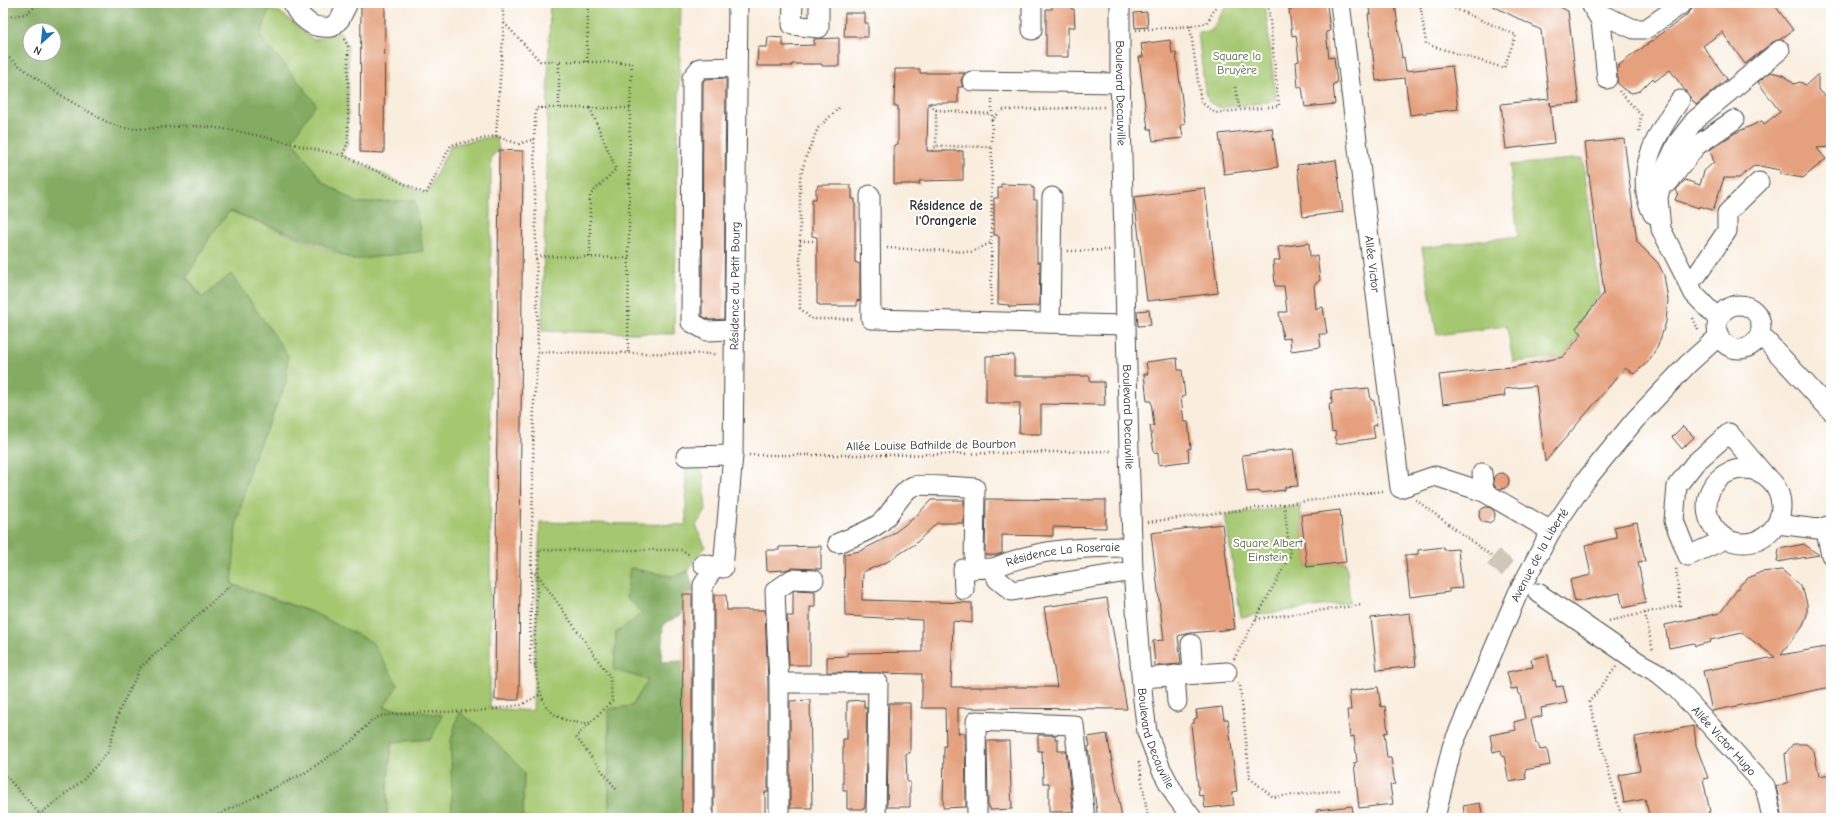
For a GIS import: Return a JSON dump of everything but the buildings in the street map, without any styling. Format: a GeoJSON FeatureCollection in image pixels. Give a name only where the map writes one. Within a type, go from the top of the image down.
{"type":"FeatureCollection","features":[{"type":"Feature","properties":{"kind":"street"},"geometry":{"type":"LineString","coordinates":[[289,5],[309,25],[320,28],[332,27],[340,19],[348,3]]}},
{"type":"Feature","properties":{"kind":"street","name":"Résidence du Petit Bourg"},"geometry":{"type":"LineString","coordinates":[[714,566],[733,455],[738,3]]}},
{"type":"Feature","properties":{"kind":"street"},"geometry":{"type":"LineString","coordinates":[[793,3],[792,25],[819,28],[819,3]]}},
{"type":"Feature","properties":{"kind":"street"},"geometry":{"type":"LineString","coordinates":[[1032,3],[1032,30]]}},
{"type":"Feature","properties":{"kind":"street","name":"Boulevard Decauville"},"geometry":{"type":"LineString","coordinates":[[1120,3],[1120,107],[1128,451],[1133,570],[1142,678],[1148,732],[1161,769],[1175,795],[1192,818]]}},
{"type":"Feature","properties":{"kind":"street","name":"Allée Victor"},"geometry":{"type":"LineString","coordinates":[[1340,3],[1400,488]]}},
{"type":"Feature","properties":{"kind":"street"},"geometry":{"type":"LineString","coordinates":[[1594,8],[1634,29],[1646,29],[1683,3]]}},
{"type":"Feature","properties":{"kind":"street"},"geometry":{"type":"LineString","coordinates":[[1594,8],[1601,21],[1608,78]]}},
{"type":"Feature","properties":{"kind":"street"},"geometry":{"type":"LineString","coordinates":[[1661,229],[1658,198],[1664,171],[1678,142],[1696,120],[1780,50]]}},
{"type":"Feature","properties":{"kind":"street"},"geometry":{"type":"LineString","coordinates":[[734,330],[706,331],[691,322],[692,78],[700,68],[737,67]]}},
{"type":"Feature","properties":{"kind":"street"},"geometry":{"type":"LineString","coordinates":[[972,81],[1121,83]]}},
{"type":"Feature","properties":{"kind":"street"},"geometry":{"type":"LineString","coordinates":[[1680,100],[1653,143],[1645,174],[1646,201],[1694,294],[1718,327],[1724,343],[1732,348],[1740,349],[1749,347],[1756,342],[1760,334],[1831,411]]}},
{"type":"Feature","properties":{"kind":"street"},"geometry":{"type":"LineString","coordinates":[[1658,198],[1677,169],[1696,146],[1734,120]]}},
{"type":"Feature","properties":{"kind":"street"},"geometry":{"type":"LineString","coordinates":[[1687,281],[1697,275],[1727,231],[1727,213],[1759,182]]}},
{"type":"Feature","properties":{"kind":"street"},"geometry":{"type":"LineString","coordinates":[[870,194],[871,319],[1126,324]]}},
{"type":"Feature","properties":{"kind":"street"},"geometry":{"type":"LineString","coordinates":[[1050,323],[1052,197]]}},
{"type":"Feature","properties":{"kind":"street","name":"Avenue de la Liberté"},"geometry":{"type":"LineString","coordinates":[[1435,818],[1452,748],[1518,593],[1551,531],[1586,480],[1635,420],[1688,364],[1718,327],[1723,312],[1730,307],[1738,305],[1746,306],[1754,311],[1759,318],[1761,326],[1760,334]]}},
{"type":"Feature","properties":{"kind":"street"},"geometry":{"type":"LineString","coordinates":[[1726,539],[1688,556],[1674,521],[1677,486],[1695,463],[1730,433],[1763,473],[1772,480],[1780,496],[1781,513],[1777,524],[1770,533],[1760,540],[1743,543],[1726,539],[1717,531],[1709,516],[1707,498],[1711,488],[1719,478],[1734,470],[1752,469],[1763,473]]}},
{"type":"Feature","properties":{"kind":"street"},"geometry":{"type":"LineString","coordinates":[[686,456],[733,455]]}},
{"type":"Feature","properties":{"kind":"street"},"geometry":{"type":"LineString","coordinates":[[1400,488],[1435,476],[1483,483],[1551,531]]}},
{"type":"Feature","properties":{"kind":"street"},"geometry":{"type":"LineString","coordinates":[[838,542],[863,533],[881,523],[904,494],[914,486],[975,488],[974,569]]}},
{"type":"Feature","properties":{"kind":"street"},"geometry":{"type":"LineString","coordinates":[[1777,524],[1818,529],[1828,526],[1831,555]]}},
{"type":"Feature","properties":{"kind":"street","name":"Résidence La Roseraie"},"geometry":{"type":"LineString","coordinates":[[994,568],[1013,559],[1051,551],[1087,547],[1132,547]]}},
{"type":"Feature","properties":{"kind":"street"},"geometry":{"type":"LineString","coordinates":[[703,818],[703,585],[714,566]]}},
{"type":"Feature","properties":{"kind":"street"},"geometry":{"type":"LineString","coordinates":[[964,590],[963,569],[994,568],[997,579],[1012,591],[1133,570]]}},
{"type":"Feature","properties":{"kind":"street"},"geometry":{"type":"LineString","coordinates":[[780,818],[779,683],[775,591],[792,579],[814,580]]}},
{"type":"Feature","properties":{"kind":"street","name":"Allée Victor Hugo"},"geometry":{"type":"LineString","coordinates":[[1538,593],[1626,654],[1658,674],[1676,688],[1765,786],[1772,818]]}},
{"type":"Feature","properties":{"kind":"street"},"geometry":{"type":"LineString","coordinates":[[1177,702],[1191,644]]}},
{"type":"Feature","properties":{"kind":"street"},"geometry":{"type":"LineString","coordinates":[[1142,678],[1227,672]]}},
{"type":"Feature","properties":{"kind":"street"},"geometry":{"type":"LineString","coordinates":[[779,683],[878,683],[876,818]]}},
{"type":"Feature","properties":{"kind":"street"},"geometry":{"type":"LineString","coordinates":[[977,818],[976,721],[1074,725],[1085,818]]}},
{"type":"Feature","properties":{"kind":"path"},"geometry":{"type":"LineString","coordinates":[[3,18],[25,14],[40,3]]}},
{"type":"Feature","properties":{"kind":"path"},"geometry":{"type":"LineString","coordinates":[[496,136],[504,23],[502,3]]}},
{"type":"Feature","properties":{"kind":"path"},"geometry":{"type":"LineString","coordinates":[[587,62],[588,3]]}},
{"type":"Feature","properties":{"kind":"path"},"geometry":{"type":"LineString","coordinates":[[1120,31],[1190,26],[1207,23],[1218,3]]}},
{"type":"Feature","properties":{"kind":"path"},"geometry":{"type":"LineString","coordinates":[[1190,26],[1201,102],[1214,113],[1279,106],[1268,3]]}},
{"type":"Feature","properties":{"kind":"path"},"geometry":{"type":"LineString","coordinates":[[1420,3],[1426,44],[1504,68],[1516,35],[1442,3]]}},
{"type":"Feature","properties":{"kind":"path"},"geometry":{"type":"LineString","coordinates":[[504,23],[540,61],[632,63],[630,108],[628,353]]}},
{"type":"Feature","properties":{"kind":"path"},"geometry":{"type":"LineString","coordinates":[[342,155],[348,143],[348,46],[343,36]]}},
{"type":"Feature","properties":{"kind":"path"},"geometry":{"type":"LineString","coordinates":[[3,53],[33,77],[75,104],[106,121],[126,128],[193,126],[256,134],[312,150],[342,155],[426,194],[450,145],[496,136],[519,144],[534,139]]}},
{"type":"Feature","properties":{"kind":"path"},"geometry":{"type":"LineString","coordinates":[[559,61],[559,108]]}},
{"type":"Feature","properties":{"kind":"path"},"geometry":{"type":"LineString","coordinates":[[991,322],[992,81]]}},
{"type":"Feature","properties":{"kind":"path"},"geometry":{"type":"LineString","coordinates":[[1235,87],[1240,110]]}},
{"type":"Feature","properties":{"kind":"path"},"geometry":{"type":"LineString","coordinates":[[930,104],[936,110],[992,114]]}},
{"type":"Feature","properties":{"kind":"path"},"geometry":{"type":"LineString","coordinates":[[992,120],[1002,110],[1120,107]]}},
{"type":"Feature","properties":{"kind":"path"},"geometry":{"type":"LineString","coordinates":[[535,665],[530,664],[534,402],[538,352],[534,139],[536,108],[630,108]]}},
{"type":"Feature","properties":{"kind":"path"},"geometry":{"type":"LineString","coordinates":[[590,108],[616,169],[590,194],[590,257]]}},
{"type":"Feature","properties":{"kind":"path"},"geometry":{"type":"LineString","coordinates":[[839,108],[818,128],[806,156],[800,178],[800,308],[811,318],[871,319]]}},
{"type":"Feature","properties":{"kind":"path"},"geometry":{"type":"LineString","coordinates":[[932,151],[936,146],[936,110]]}},
{"type":"Feature","properties":{"kind":"path"},"geometry":{"type":"LineString","coordinates":[[936,146],[992,147]]}},
{"type":"Feature","properties":{"kind":"path"},"geometry":{"type":"LineString","coordinates":[[800,241],[813,242]]}},
{"type":"Feature","properties":{"kind":"path"},"geometry":{"type":"LineString","coordinates":[[871,247],[972,252],[992,242]]}},
{"type":"Feature","properties":{"kind":"path"},"geometry":{"type":"LineString","coordinates":[[1051,251],[1124,249]]}},
{"type":"Feature","properties":{"kind":"path"},"geometry":{"type":"LineString","coordinates":[[536,256],[629,258]]}},
{"type":"Feature","properties":{"kind":"path"},"geometry":{"type":"LineString","coordinates":[[538,352],[734,354]]}},
{"type":"Feature","properties":{"kind":"path","name":"Allée Louise Bathilde de Bourbon"},"geometry":{"type":"LineString","coordinates":[[733,455],[890,455],[1128,451]]}},
{"type":"Feature","properties":{"kind":"path"},"geometry":{"type":"LineString","coordinates":[[1132,524],[1400,488],[1493,557]]}},
{"type":"Feature","properties":{"kind":"path"},"geometry":{"type":"LineString","coordinates":[[1284,504],[1290,556],[1227,672],[1240,685],[1250,778],[1273,798],[1340,790]]}},
{"type":"Feature","properties":{"kind":"path"},"geometry":{"type":"LineString","coordinates":[[539,550],[535,665],[541,694],[548,709],[566,721],[590,723]]}},
{"type":"Feature","properties":{"kind":"path"},"geometry":{"type":"LineString","coordinates":[[532,551],[682,550],[714,566]]}},
{"type":"Feature","properties":{"kind":"path"},"geometry":{"type":"LineString","coordinates":[[1586,626],[1680,605],[1676,568]]}},
{"type":"Feature","properties":{"kind":"path"},"geometry":{"type":"LineString","coordinates":[[531,572],[538,575],[610,677],[612,701],[576,737],[616,789]]}},
{"type":"Feature","properties":{"kind":"path"},"geometry":{"type":"LineString","coordinates":[[40,816],[82,781],[108,752],[119,711],[141,668],[232,584]]}},
{"type":"Feature","properties":{"kind":"path"},"geometry":{"type":"LineString","coordinates":[[1255,620],[1362,605]]}},
{"type":"Feature","properties":{"kind":"path"},"geometry":{"type":"LineString","coordinates":[[1645,613],[1658,674]]}},
{"type":"Feature","properties":{"kind":"path"},"geometry":{"type":"LineString","coordinates":[[1622,818],[1589,702],[1626,654]]}},
{"type":"Feature","properties":{"kind":"path"},"geometry":{"type":"LineString","coordinates":[[211,818],[304,774],[352,741],[370,722],[380,716],[407,713],[478,711],[521,705],[541,694]]}},
{"type":"Feature","properties":{"kind":"path"},"geometry":{"type":"LineString","coordinates":[[1138,757],[1148,818]]}},
{"type":"Feature","properties":{"kind":"path"},"geometry":{"type":"LineString","coordinates":[[3,773],[40,816],[48,818]]}},
{"type":"Feature","properties":{"kind":"green space"},"geometry":{"type":"Polygon","coordinates":[[[3,3],[263,3],[269,10],[260,37],[295,77],[316,104],[292,140],[323,182],[357,203],[415,200],[423,251],[354,260],[327,247],[230,211],[212,233],[187,277],[202,298],[231,274],[288,355],[286,383],[252,461],[236,526],[232,584],[314,613],[372,642],[398,685],[384,707],[442,715],[431,739],[392,742],[387,789],[387,818],[3,818],[3,3]]]}},
{"type":"Feature","properties":{"kind":"green space"},"geometry":{"type":"Polygon","coordinates":[[[550,3],[681,3],[674,334],[542,331],[550,3]]]}},
{"type":"Feature","properties":{"kind":"green space","name":"Square la Bruyère"},"geometry":{"type":"Polygon","coordinates":[[[1228,3],[1265,3],[1276,101],[1221,108],[1210,103],[1205,93],[1198,32],[1211,31],[1228,3]]]}},
{"type":"Feature","properties":{"kind":"green space"},"geometry":{"type":"Polygon","coordinates":[[[269,10],[280,12],[314,40],[340,31],[348,46],[348,143],[342,155],[426,194],[451,145],[496,136],[499,150],[491,157],[490,708],[533,711],[540,522],[686,525],[686,456],[703,473],[706,511],[696,525],[705,547],[688,570],[676,575],[661,575],[631,568],[642,613],[648,680],[632,706],[609,709],[609,818],[523,818],[524,772],[459,712],[451,741],[452,818],[387,818],[387,789],[392,742],[430,739],[384,707],[314,613],[232,584],[236,526],[252,461],[286,383],[231,275],[202,298],[187,277],[212,233],[230,211],[354,260],[415,200],[357,203],[323,182],[291,140],[260,37],[269,10]]]}},
{"type":"Feature","properties":{"kind":"green space"},"geometry":{"type":"Polygon","coordinates":[[[1583,158],[1600,294],[1578,323],[1580,334],[1563,357],[1513,362],[1507,326],[1437,335],[1422,248],[1518,236],[1510,165],[1583,158]]]}},
{"type":"Feature","properties":{"kind":"green space","name":"Square Albert Einstein"},"geometry":{"type":"Polygon","coordinates":[[[1300,506],[1307,567],[1346,562],[1350,602],[1241,617],[1225,515],[1300,506]]]}},
{"type":"Feature","properties":{"kind":"green space"},"geometry":{"type":"Polygon","coordinates":[[[630,568],[674,577],[688,571],[694,590],[681,615],[663,624],[661,662],[682,661],[697,680],[690,716],[692,787],[689,818],[609,818],[609,709],[632,706],[648,680],[614,670],[616,633],[642,613],[626,597],[630,568]]]}},
{"type":"Feature","properties":{"kind":"green space"},"geometry":{"type":"Polygon","coordinates":[[[459,712],[484,730],[524,772],[523,818],[452,818],[451,741],[459,712]]]}},
{"type":"Feature","properties":{"kind":"tunnel"},"geometry":{"type":"LineString","coordinates":[[1493,557],[1537,592]]}},
{"type":"Feature","properties":{"kind":"district","name":"Résidence de l'Orangerie"},"geometry":{"type":"Point","coordinates":[946,212]}}]}
